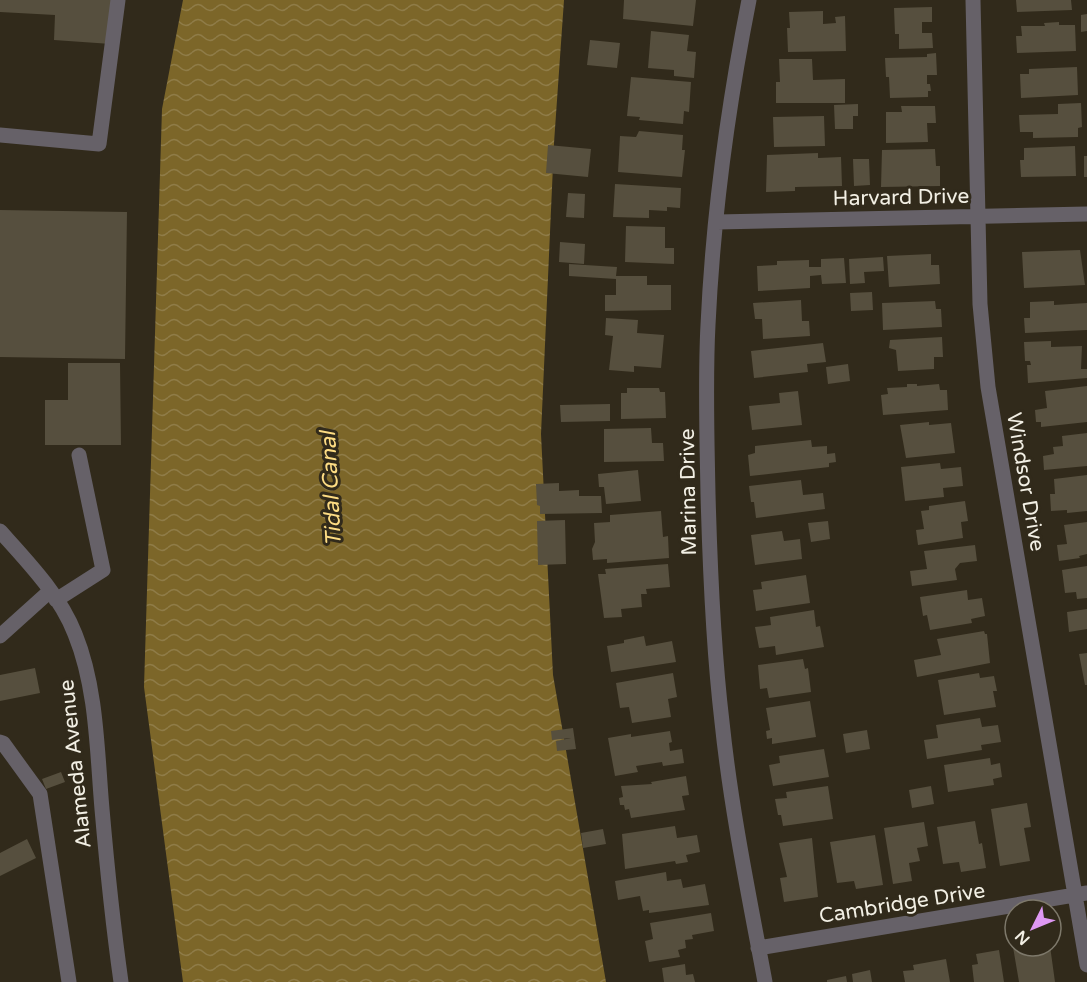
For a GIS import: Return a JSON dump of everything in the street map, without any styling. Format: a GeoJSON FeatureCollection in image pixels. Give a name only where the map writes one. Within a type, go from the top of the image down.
{"type":"FeatureCollection","features":[{"type":"Feature","properties":{"kind":"street"},"geometry":{"type":"LineString","coordinates":[[0,135],[99,144],[118,0]]}},
{"type":"Feature","properties":{"kind":"street","name":"Marina Drive"},"geometry":{"type":"LineString","coordinates":[[749,0],[729,119],[717,222],[708,326],[707,432],[713,631],[722,723],[765,982]]}},
{"type":"Feature","properties":{"kind":"street","name":"Windsor Drive"},"geometry":{"type":"LineString","coordinates":[[973,0],[980,217],[980,304],[988,387],[1081,894],[1087,965]]}},
{"type":"Feature","properties":{"kind":"street","name":"Harvard Drive"},"geometry":{"type":"LineString","coordinates":[[717,222],[1087,214]]}},
{"type":"Feature","properties":{"kind":"street"},"geometry":{"type":"LineString","coordinates":[[0,636],[53,596],[102,570],[79,455]]}},
{"type":"Feature","properties":{"kind":"street","name":"Alameda Avenue"},"geometry":{"type":"LineString","coordinates":[[0,531],[53,596],[75,632],[82,651],[93,704],[105,845],[122,982]]}},
{"type":"Feature","properties":{"kind":"street"},"geometry":{"type":"LineString","coordinates":[[0,742],[40,794],[69,982]]}},
{"type":"Feature","properties":{"kind":"street","name":"Cambridge Drive"},"geometry":{"type":"LineString","coordinates":[[758,948],[1081,894]]}},
{"type":"Feature","properties":{"kind":"water","name":"Tidal Canal"},"geometry":{"type":"Polygon","coordinates":[[[183,0],[564,0],[554,143],[541,434],[553,675],[606,982],[183,982],[144,687],[162,109],[183,0]]]}},
{"type":"Feature","properties":{"kind":"building"},"geometry":{"type":"Polygon","coordinates":[[[0,0],[113,0],[111,44],[54,40],[55,15],[0,12],[0,0]]]}},
{"type":"Feature","properties":{"kind":"building"},"geometry":{"type":"Polygon","coordinates":[[[624,0],[696,0],[693,26],[623,19],[624,0]]]}},
{"type":"Feature","properties":{"kind":"building"},"geometry":{"type":"Polygon","coordinates":[[[1016,0],[1071,0],[1072,10],[1017,12],[1016,0]]]}},
{"type":"Feature","properties":{"kind":"building"},"geometry":{"type":"Polygon","coordinates":[[[932,7],[932,22],[922,22],[922,33],[932,33],[933,48],[899,49],[899,34],[895,34],[894,8],[932,7]]]}},
{"type":"Feature","properties":{"kind":"building"},"geometry":{"type":"Polygon","coordinates":[[[823,11],[823,24],[836,23],[835,17],[845,16],[846,51],[788,52],[789,12],[823,11]]]}},
{"type":"Feature","properties":{"kind":"building"},"geometry":{"type":"Polygon","coordinates":[[[1087,14],[1087,31],[1081,32],[1081,15],[1087,14]]]}},
{"type":"Feature","properties":{"kind":"building"},"geometry":{"type":"Polygon","coordinates":[[[1059,22],[1059,25],[1075,25],[1076,51],[1017,53],[1016,36],[1022,36],[1021,26],[1045,26],[1044,23],[1059,22]]]}},
{"type":"Feature","properties":{"kind":"building"},"geometry":{"type":"Polygon","coordinates":[[[651,31],[689,35],[687,51],[696,52],[694,78],[674,76],[674,70],[648,68],[651,31]]]}},
{"type":"Feature","properties":{"kind":"building"},"geometry":{"type":"Polygon","coordinates":[[[590,40],[620,43],[617,68],[587,65],[590,40]]]}},
{"type":"Feature","properties":{"kind":"building"},"geometry":{"type":"Polygon","coordinates":[[[936,53],[937,75],[927,75],[927,84],[930,84],[931,91],[928,91],[928,97],[890,98],[885,58],[927,57],[927,54],[936,53]]]}},
{"type":"Feature","properties":{"kind":"building"},"geometry":{"type":"Polygon","coordinates":[[[779,59],[812,59],[813,80],[845,79],[845,103],[776,103],[776,82],[780,82],[779,59]]]}},
{"type":"Feature","properties":{"kind":"building"},"geometry":{"type":"Polygon","coordinates":[[[1077,67],[1078,95],[1021,98],[1020,74],[1029,74],[1029,69],[1077,67]]]}},
{"type":"Feature","properties":{"kind":"building"},"geometry":{"type":"Polygon","coordinates":[[[631,77],[691,82],[689,112],[684,111],[683,124],[639,120],[640,117],[627,116],[631,77]]]}},
{"type":"Feature","properties":{"kind":"building"},"geometry":{"type":"Polygon","coordinates":[[[1081,103],[1082,127],[1078,128],[1078,137],[1033,138],[1033,132],[1020,132],[1019,115],[1058,114],[1058,104],[1081,103]]]}},
{"type":"Feature","properties":{"kind":"building"},"geometry":{"type":"Polygon","coordinates":[[[858,104],[858,116],[853,116],[853,129],[835,129],[834,105],[858,104]]]}},
{"type":"Feature","properties":{"kind":"building"},"geometry":{"type":"Polygon","coordinates":[[[901,106],[935,106],[936,123],[927,123],[928,142],[886,143],[886,112],[902,112],[901,106]]]}},
{"type":"Feature","properties":{"kind":"building"},"geometry":{"type":"Polygon","coordinates":[[[824,116],[825,146],[774,147],[773,117],[824,116]]]}},
{"type":"Feature","properties":{"kind":"building"},"geometry":{"type":"Polygon","coordinates":[[[639,131],[683,135],[682,150],[685,150],[682,177],[618,172],[620,136],[636,137],[639,131]]]}},
{"type":"Feature","properties":{"kind":"building"},"geometry":{"type":"Polygon","coordinates":[[[548,145],[591,149],[588,177],[546,173],[548,145]]]}},
{"type":"Feature","properties":{"kind":"building"},"geometry":{"type":"Polygon","coordinates":[[[1075,146],[1076,176],[1021,177],[1020,160],[1024,160],[1024,148],[1075,146]]]}},
{"type":"Feature","properties":{"kind":"building"},"geometry":{"type":"Polygon","coordinates":[[[935,149],[936,166],[940,166],[940,186],[881,187],[882,150],[935,149]]]}},
{"type":"Feature","properties":{"kind":"building"},"geometry":{"type":"Polygon","coordinates":[[[818,153],[818,158],[841,157],[842,186],[795,187],[795,191],[766,192],[767,155],[818,153]]]}},
{"type":"Feature","properties":{"kind":"building"},"geometry":{"type":"Polygon","coordinates":[[[1084,156],[1087,156],[1087,177],[1084,177],[1084,156]]]}},
{"type":"Feature","properties":{"kind":"building"},"geometry":{"type":"Polygon","coordinates":[[[853,159],[869,159],[870,185],[854,186],[853,159]]]}},
{"type":"Feature","properties":{"kind":"building"},"geometry":{"type":"Polygon","coordinates":[[[615,184],[681,188],[680,208],[667,207],[667,211],[649,210],[649,218],[613,217],[615,184]]]}},
{"type":"Feature","properties":{"kind":"building"},"geometry":{"type":"Polygon","coordinates":[[[568,193],[585,194],[584,218],[566,217],[568,193]]]}},
{"type":"Feature","properties":{"kind":"building"},"geometry":{"type":"Polygon","coordinates":[[[0,210],[127,212],[125,359],[0,357],[0,210]]]}},
{"type":"Feature","properties":{"kind":"building"},"geometry":{"type":"Polygon","coordinates":[[[626,226],[665,227],[665,248],[674,248],[674,264],[625,262],[626,226]]]}},
{"type":"Feature","properties":{"kind":"building"},"geometry":{"type":"Polygon","coordinates":[[[560,242],[585,244],[584,264],[559,262],[560,242]]]}},
{"type":"Feature","properties":{"kind":"building"},"geometry":{"type":"Polygon","coordinates":[[[1080,250],[1085,285],[1024,288],[1022,252],[1080,250]]]}},
{"type":"Feature","properties":{"kind":"building"},"geometry":{"type":"Polygon","coordinates":[[[931,254],[931,265],[939,265],[940,284],[889,287],[887,256],[931,254]]]}},
{"type":"Feature","properties":{"kind":"building"},"geometry":{"type":"Polygon","coordinates":[[[883,257],[884,271],[864,272],[865,283],[850,284],[849,259],[883,257]]]}},
{"type":"Feature","properties":{"kind":"building"},"geometry":{"type":"Polygon","coordinates":[[[844,258],[846,283],[822,284],[821,275],[810,276],[810,288],[758,291],[757,266],[777,265],[777,261],[809,260],[809,267],[821,267],[821,259],[844,258]]]}},
{"type":"Feature","properties":{"kind":"building"},"geometry":{"type":"Polygon","coordinates":[[[569,264],[617,267],[616,276],[647,276],[647,285],[671,285],[671,310],[605,311],[605,295],[616,295],[616,279],[569,276],[569,264]]]}},
{"type":"Feature","properties":{"kind":"building"},"geometry":{"type":"Polygon","coordinates":[[[872,292],[873,310],[851,311],[850,293],[872,292]]]}},
{"type":"Feature","properties":{"kind":"building"},"geometry":{"type":"Polygon","coordinates":[[[801,300],[802,321],[809,321],[810,336],[763,339],[762,319],[755,319],[753,303],[801,300]]]}},
{"type":"Feature","properties":{"kind":"building"},"geometry":{"type":"Polygon","coordinates":[[[935,301],[936,309],[941,309],[942,327],[883,330],[882,303],[935,301]]]}},
{"type":"Feature","properties":{"kind":"building"},"geometry":{"type":"Polygon","coordinates":[[[1054,301],[1054,305],[1087,303],[1087,330],[1025,333],[1024,318],[1030,318],[1030,302],[1054,301]]]}},
{"type":"Feature","properties":{"kind":"building"},"geometry":{"type":"Polygon","coordinates":[[[606,318],[638,320],[637,333],[664,335],[661,368],[634,366],[634,372],[609,370],[613,336],[605,335],[606,318]]]}},
{"type":"Feature","properties":{"kind":"building"},"geometry":{"type":"Polygon","coordinates":[[[942,337],[943,357],[934,357],[934,369],[898,371],[896,350],[889,348],[890,340],[942,337]]]}},
{"type":"Feature","properties":{"kind":"building"},"geometry":{"type":"Polygon","coordinates":[[[1051,341],[1051,347],[1082,346],[1081,369],[1087,369],[1087,378],[1028,383],[1027,365],[1031,365],[1030,361],[1025,361],[1024,342],[1051,341]]]}},
{"type":"Feature","properties":{"kind":"building"},"geometry":{"type":"Polygon","coordinates":[[[823,343],[826,362],[807,364],[808,372],[754,378],[751,351],[823,343]]]}},
{"type":"Feature","properties":{"kind":"building"},"geometry":{"type":"Polygon","coordinates":[[[68,363],[120,363],[121,445],[45,445],[45,400],[68,400],[68,363]]]}},
{"type":"Feature","properties":{"kind":"building"},"geometry":{"type":"Polygon","coordinates":[[[848,364],[850,381],[828,384],[826,367],[848,364]]]}},
{"type":"Feature","properties":{"kind":"building"},"geometry":{"type":"Polygon","coordinates":[[[907,384],[917,384],[917,386],[939,384],[940,390],[947,390],[948,410],[883,415],[881,395],[888,394],[887,388],[907,387],[907,384]]]}},
{"type":"Feature","properties":{"kind":"building"},"geometry":{"type":"Polygon","coordinates":[[[1087,386],[1087,422],[1041,427],[1041,422],[1036,422],[1035,410],[1047,408],[1045,391],[1087,386]]]}},
{"type":"Feature","properties":{"kind":"building"},"geometry":{"type":"Polygon","coordinates":[[[627,388],[659,388],[660,392],[665,392],[666,418],[621,419],[621,393],[627,393],[627,388]]]}},
{"type":"Feature","properties":{"kind":"building"},"geometry":{"type":"Polygon","coordinates":[[[798,391],[802,425],[752,430],[749,406],[780,403],[779,393],[798,391]]]}},
{"type":"Feature","properties":{"kind":"building"},"geometry":{"type":"Polygon","coordinates":[[[610,404],[610,421],[561,422],[560,405],[610,404]]]}},
{"type":"Feature","properties":{"kind":"building"},"geometry":{"type":"Polygon","coordinates":[[[929,422],[929,425],[951,423],[955,453],[906,458],[900,425],[929,422]]]}},
{"type":"Feature","properties":{"kind":"building"},"geometry":{"type":"Polygon","coordinates":[[[651,428],[652,443],[663,443],[664,461],[604,462],[604,429],[651,428]]]}},
{"type":"Feature","properties":{"kind":"building"},"geometry":{"type":"Polygon","coordinates":[[[1087,433],[1087,466],[1044,470],[1043,456],[1054,454],[1053,447],[1063,446],[1062,436],[1087,433]]]}},
{"type":"Feature","properties":{"kind":"building"},"geometry":{"type":"Polygon","coordinates":[[[811,440],[812,447],[827,446],[827,454],[835,453],[836,462],[829,463],[829,467],[750,476],[748,455],[755,453],[755,446],[811,440]]]}},
{"type":"Feature","properties":{"kind":"building"},"geometry":{"type":"Polygon","coordinates":[[[940,463],[941,469],[961,467],[963,486],[943,488],[944,497],[905,501],[901,467],[940,463]]]}},
{"type":"Feature","properties":{"kind":"building"},"geometry":{"type":"Polygon","coordinates":[[[638,470],[641,501],[606,504],[604,487],[599,487],[598,474],[638,470]]]}},
{"type":"Feature","properties":{"kind":"building"},"geometry":{"type":"Polygon","coordinates":[[[1087,475],[1087,511],[1067,513],[1067,510],[1051,511],[1050,494],[1055,494],[1054,479],[1087,475]]]}},
{"type":"Feature","properties":{"kind":"building"},"geometry":{"type":"Polygon","coordinates":[[[801,480],[803,495],[823,493],[825,509],[756,518],[749,486],[801,480]]]}},
{"type":"Feature","properties":{"kind":"building"},"geometry":{"type":"Polygon","coordinates":[[[559,483],[559,491],[579,490],[579,496],[601,496],[602,513],[540,514],[536,484],[559,483]]]}},
{"type":"Feature","properties":{"kind":"building"},"geometry":{"type":"Polygon","coordinates":[[[965,501],[968,521],[961,522],[963,538],[918,545],[916,530],[924,529],[921,511],[929,510],[929,506],[965,501]]]}},
{"type":"Feature","properties":{"kind":"building"},"geometry":{"type":"Polygon","coordinates":[[[661,511],[663,537],[668,536],[669,558],[607,563],[607,559],[593,560],[594,523],[610,522],[610,515],[661,511]]]}},
{"type":"Feature","properties":{"kind":"building"},"geometry":{"type":"Polygon","coordinates":[[[565,520],[566,564],[538,565],[537,521],[565,520]]]}},
{"type":"Feature","properties":{"kind":"building"},"geometry":{"type":"Polygon","coordinates":[[[828,521],[830,539],[811,542],[808,523],[828,521]]]}},
{"type":"Feature","properties":{"kind":"building"},"geometry":{"type":"Polygon","coordinates":[[[1087,522],[1087,554],[1079,556],[1080,558],[1059,561],[1057,545],[1067,544],[1064,525],[1087,522]]]}},
{"type":"Feature","properties":{"kind":"building"},"geometry":{"type":"Polygon","coordinates":[[[782,531],[784,541],[800,539],[802,559],[755,565],[751,535],[782,531]]]}},
{"type":"Feature","properties":{"kind":"building"},"geometry":{"type":"Polygon","coordinates":[[[975,545],[977,561],[960,563],[955,569],[957,580],[912,586],[910,571],[927,569],[924,551],[975,545]]]}},
{"type":"Feature","properties":{"kind":"building"},"geometry":{"type":"Polygon","coordinates":[[[668,564],[670,587],[646,589],[647,594],[641,594],[642,607],[621,609],[622,617],[604,618],[598,574],[606,574],[605,569],[668,564]]]}},
{"type":"Feature","properties":{"kind":"building"},"geometry":{"type":"Polygon","coordinates":[[[1087,566],[1087,598],[1077,599],[1076,592],[1065,593],[1062,570],[1087,566]]]}},
{"type":"Feature","properties":{"kind":"building"},"geometry":{"type":"Polygon","coordinates":[[[806,575],[810,603],[756,611],[753,590],[762,589],[761,582],[806,575]]]}},
{"type":"Feature","properties":{"kind":"building"},"geometry":{"type":"Polygon","coordinates":[[[967,590],[968,600],[982,598],[985,616],[971,619],[972,623],[930,630],[927,615],[923,616],[920,597],[967,590]]]}},
{"type":"Feature","properties":{"kind":"building"},"geometry":{"type":"Polygon","coordinates":[[[1087,609],[1087,629],[1069,632],[1067,612],[1087,609]]]}},
{"type":"Feature","properties":{"kind":"building"},"geometry":{"type":"Polygon","coordinates":[[[814,610],[816,627],[820,626],[824,647],[776,655],[775,646],[759,648],[755,627],[771,625],[770,617],[814,610]]]}},
{"type":"Feature","properties":{"kind":"building"},"geometry":{"type":"Polygon","coordinates":[[[984,631],[987,634],[990,663],[917,677],[914,660],[941,655],[937,639],[984,631]]]}},
{"type":"Feature","properties":{"kind":"building"},"geometry":{"type":"Polygon","coordinates":[[[644,636],[646,646],[672,641],[676,662],[611,672],[607,646],[644,636]]]}},
{"type":"Feature","properties":{"kind":"building"},"geometry":{"type":"Polygon","coordinates":[[[1087,653],[1087,685],[1085,685],[1079,654],[1087,653]]]}},
{"type":"Feature","properties":{"kind":"building"},"geometry":{"type":"Polygon","coordinates":[[[803,659],[805,669],[808,668],[811,692],[769,698],[767,688],[760,689],[758,665],[803,659]]]}},
{"type":"Feature","properties":{"kind":"building"},"geometry":{"type":"Polygon","coordinates":[[[35,668],[40,693],[0,701],[0,675],[35,668]]]}},
{"type":"Feature","properties":{"kind":"building"},"geometry":{"type":"Polygon","coordinates":[[[673,673],[677,697],[668,699],[671,717],[632,723],[629,707],[620,708],[616,683],[673,673]]]}},
{"type":"Feature","properties":{"kind":"building"},"geometry":{"type":"Polygon","coordinates":[[[979,673],[980,678],[994,676],[997,691],[993,691],[996,707],[944,715],[938,680],[979,673]]]}},
{"type":"Feature","properties":{"kind":"building"},"geometry":{"type":"Polygon","coordinates":[[[810,701],[816,737],[772,744],[772,738],[767,739],[766,731],[770,730],[766,708],[810,701]]]}},
{"type":"Feature","properties":{"kind":"building"},"geometry":{"type":"Polygon","coordinates":[[[980,718],[982,727],[998,725],[1001,742],[981,745],[982,750],[927,759],[924,740],[938,738],[936,725],[980,718]]]}},
{"type":"Feature","properties":{"kind":"building"},"geometry":{"type":"Polygon","coordinates":[[[573,728],[576,749],[557,751],[556,741],[571,738],[552,740],[551,731],[573,728]]]}},
{"type":"Feature","properties":{"kind":"building"},"geometry":{"type":"Polygon","coordinates":[[[867,730],[870,749],[846,753],[843,734],[867,730]]]}},
{"type":"Feature","properties":{"kind":"building"},"geometry":{"type":"Polygon","coordinates":[[[670,731],[672,742],[669,743],[670,751],[682,749],[684,763],[663,766],[662,762],[636,766],[638,772],[615,776],[608,738],[670,731]]]}},
{"type":"Feature","properties":{"kind":"building"},"geometry":{"type":"Polygon","coordinates":[[[824,749],[829,777],[773,786],[769,765],[780,763],[779,756],[824,749]]]}},
{"type":"Feature","properties":{"kind":"building"},"geometry":{"type":"Polygon","coordinates":[[[990,758],[991,765],[1000,763],[1002,777],[993,779],[994,785],[948,792],[944,765],[990,758]]]}},
{"type":"Feature","properties":{"kind":"building"},"geometry":{"type":"Polygon","coordinates":[[[61,772],[65,782],[46,789],[42,779],[61,772]]]}},
{"type":"Feature","properties":{"kind":"building"},"geometry":{"type":"Polygon","coordinates":[[[686,776],[689,795],[682,796],[685,810],[631,818],[629,809],[625,810],[624,805],[620,805],[619,798],[623,797],[621,786],[652,784],[651,782],[686,776]]]}},
{"type":"Feature","properties":{"kind":"building"},"geometry":{"type":"Polygon","coordinates":[[[828,786],[833,819],[783,826],[775,799],[787,798],[786,792],[828,786]]]}},
{"type":"Feature","properties":{"kind":"building"},"geometry":{"type":"Polygon","coordinates":[[[931,786],[934,804],[912,808],[909,790],[931,786]]]}},
{"type":"Feature","properties":{"kind":"building"},"geometry":{"type":"Polygon","coordinates":[[[1027,803],[1031,827],[1024,828],[1030,861],[1000,866],[991,809],[1027,803]]]}},
{"type":"Feature","properties":{"kind":"building"},"geometry":{"type":"Polygon","coordinates":[[[975,821],[979,844],[982,843],[986,868],[961,872],[959,862],[943,864],[937,827],[975,821]]]}},
{"type":"Feature","properties":{"kind":"building"},"geometry":{"type":"Polygon","coordinates":[[[924,822],[928,846],[917,848],[920,861],[909,863],[912,881],[893,884],[884,828],[924,822]]]}},
{"type":"Feature","properties":{"kind":"building"},"geometry":{"type":"Polygon","coordinates":[[[675,826],[677,838],[697,835],[700,852],[686,855],[688,862],[676,864],[675,861],[625,869],[622,834],[675,826]]]}},
{"type":"Feature","properties":{"kind":"building"},"geometry":{"type":"Polygon","coordinates":[[[603,829],[606,844],[583,848],[581,833],[603,829]]]}},
{"type":"Feature","properties":{"kind":"building"},"geometry":{"type":"Polygon","coordinates":[[[875,835],[883,885],[856,889],[854,881],[837,883],[830,842],[875,835]]]}},
{"type":"Feature","properties":{"kind":"building"},"geometry":{"type":"Polygon","coordinates":[[[812,838],[818,897],[784,902],[780,878],[787,877],[779,843],[812,838]]]}},
{"type":"Feature","properties":{"kind":"building"},"geometry":{"type":"Polygon","coordinates":[[[27,839],[36,858],[0,876],[0,853],[27,839]]]}},
{"type":"Feature","properties":{"kind":"building"},"geometry":{"type":"Polygon","coordinates":[[[666,872],[667,881],[681,879],[683,888],[705,884],[709,905],[649,913],[649,910],[643,911],[640,896],[618,900],[615,881],[666,872]]]}},
{"type":"Feature","properties":{"kind":"building"},"geometry":{"type":"Polygon","coordinates":[[[711,913],[714,931],[692,935],[693,939],[685,940],[686,948],[678,950],[680,957],[649,962],[645,941],[653,939],[650,923],[711,913]]]}},
{"type":"Feature","properties":{"kind":"building"},"geometry":{"type":"Polygon","coordinates":[[[999,950],[1004,982],[974,982],[972,965],[978,964],[976,954],[999,950]]]}},
{"type":"Feature","properties":{"kind":"building"},"geometry":{"type":"Polygon","coordinates":[[[1015,958],[1052,958],[1055,982],[1019,982],[1015,958]]]}},
{"type":"Feature","properties":{"kind":"building"},"geometry":{"type":"Polygon","coordinates":[[[946,959],[950,982],[905,982],[903,971],[914,970],[913,965],[946,959]]]}},
{"type":"Feature","properties":{"kind":"building"},"geometry":{"type":"Polygon","coordinates":[[[685,964],[686,975],[693,974],[695,982],[664,982],[662,968],[685,964]]]}},
{"type":"Feature","properties":{"kind":"building"},"geometry":{"type":"Polygon","coordinates":[[[870,970],[872,982],[853,982],[852,974],[870,970]]]}},
{"type":"Feature","properties":{"kind":"building"},"geometry":{"type":"Polygon","coordinates":[[[846,976],[847,982],[827,982],[827,980],[846,976]]]}}]}
